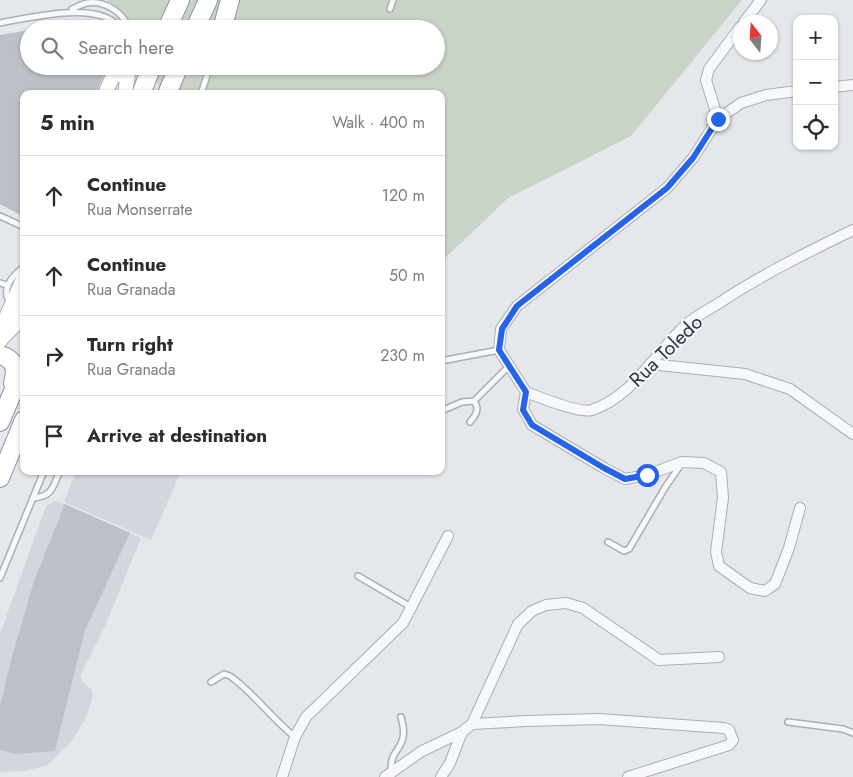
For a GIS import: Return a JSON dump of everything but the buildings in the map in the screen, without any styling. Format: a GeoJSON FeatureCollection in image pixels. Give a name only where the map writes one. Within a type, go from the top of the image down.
{"type":"FeatureCollection","features":[{"type":"Feature","properties":{"kind":"highway"},"geometry":{"type":"LineString","coordinates":[[171,20],[180,0]]}},
{"type":"Feature","properties":{"kind":"highway"},"geometry":{"type":"LineString","coordinates":[[200,20],[208,0]]}},
{"type":"Feature","properties":{"kind":"highway"},"geometry":{"type":"LineString","coordinates":[[226,20],[230,0]]}},
{"type":"Feature","properties":{"kind":"highway"},"geometry":{"type":"LineString","coordinates":[[143,90],[148,75]]}},
{"type":"Feature","properties":{"kind":"highway"},"geometry":{"type":"LineString","coordinates":[[169,90],[175,75]]}},
{"type":"Feature","properties":{"kind":"highway"},"geometry":{"type":"LineString","coordinates":[[0,345],[7,357],[13,362],[15,369],[10,396]]}},
{"type":"Feature","properties":{"kind":"highway"},"geometry":{"type":"LineString","coordinates":[[0,422],[20,375]]}},
{"type":"Feature","properties":{"kind":"highway"},"geometry":{"type":"LineString","coordinates":[[0,478],[20,430]]}},
{"type":"Feature","properties":{"kind":"street"},"geometry":{"type":"LineString","coordinates":[[749,15],[761,0]]}},
{"type":"Feature","properties":{"kind":"street"},"geometry":{"type":"LineString","coordinates":[[718,119],[706,80],[709,68],[733,36]]}},
{"type":"Feature","properties":{"kind":"street"},"geometry":{"type":"LineString","coordinates":[[106,90],[114,75]]}},
{"type":"Feature","properties":{"kind":"street"},"geometry":{"type":"LineString","coordinates":[[126,90],[128,75]]}},
{"type":"Feature","properties":{"kind":"street"},"geometry":{"type":"LineString","coordinates":[[838,87],[853,85]]}},
{"type":"Feature","properties":{"kind":"street"},"geometry":{"type":"LineString","coordinates":[[793,92],[766,95],[741,103],[718,119],[693,158],[667,188],[517,306],[502,329],[499,350],[508,367],[526,392],[523,410],[532,425],[604,468],[625,479],[647,475],[682,462],[704,463],[721,472],[723,498],[716,552],[719,566],[750,588],[765,590],[775,584],[789,548],[800,508]]}},
{"type":"Feature","properties":{"kind":"street","name":"Rua Toledo"},"geometry":{"type":"LineString","coordinates":[[526,392],[563,406],[590,411],[611,401],[630,386],[688,324],[739,289],[853,230]]}},
{"type":"Feature","properties":{"kind":"street"},"geometry":{"type":"LineString","coordinates":[[0,345],[14,326],[18,306]]}},
{"type":"Feature","properties":{"kind":"street"},"geometry":{"type":"LineString","coordinates":[[650,364],[745,374],[790,389],[853,434]]}},
{"type":"Feature","properties":{"kind":"street"},"geometry":{"type":"LineString","coordinates":[[282,777],[295,737],[306,717],[403,623],[448,536]]}},
{"type":"Feature","properties":{"kind":"street"},"geometry":{"type":"LineString","coordinates":[[388,774],[422,751],[462,732],[472,724],[518,624],[532,611],[546,605],[566,602],[583,608],[659,660],[719,657]]}},
{"type":"Feature","properties":{"kind":"street"},"geometry":{"type":"LineString","coordinates":[[472,724],[526,720],[599,719],[724,728],[732,734],[733,740],[729,745],[628,777]]}},
{"type":"Feature","properties":{"kind":"street"},"geometry":{"type":"LineString","coordinates":[[441,777],[450,763],[462,732]]}},
{"type":"Feature","properties":{"kind":"lane"},"geometry":{"type":"LineString","coordinates":[[228,20],[237,0]]}},
{"type":"Feature","properties":{"kind":"lane"},"geometry":{"type":"LineString","coordinates":[[390,9],[393,0]]}},
{"type":"Feature","properties":{"kind":"lane"},"geometry":{"type":"LineString","coordinates":[[0,23],[72,10],[87,3],[106,5],[125,20]]}},
{"type":"Feature","properties":{"kind":"lane"},"geometry":{"type":"LineString","coordinates":[[72,10],[104,14],[113,20]]}},
{"type":"Feature","properties":{"kind":"lane"},"geometry":{"type":"LineString","coordinates":[[201,90],[207,75]]}},
{"type":"Feature","properties":{"kind":"lane"},"geometry":{"type":"LineString","coordinates":[[0,216],[20,225]]}},
{"type":"Feature","properties":{"kind":"lane"},"geometry":{"type":"LineString","coordinates":[[18,306],[6,294],[8,285],[20,272]]}},
{"type":"Feature","properties":{"kind":"lane"},"geometry":{"type":"LineString","coordinates":[[0,283],[8,285]]}},
{"type":"Feature","properties":{"kind":"lane"},"geometry":{"type":"LineString","coordinates":[[445,360],[499,350]]}},
{"type":"Feature","properties":{"kind":"lane"},"geometry":{"type":"LineString","coordinates":[[445,409],[462,402],[474,401],[508,367]]}},
{"type":"Feature","properties":{"kind":"lane"},"geometry":{"type":"LineString","coordinates":[[470,422],[477,410],[477,405],[474,401]]}},
{"type":"Feature","properties":{"kind":"lane"},"geometry":{"type":"LineString","coordinates":[[608,542],[624,551],[629,549],[682,462]]}},
{"type":"Feature","properties":{"kind":"lane"},"geometry":{"type":"LineString","coordinates":[[0,578],[42,475]]}},
{"type":"Feature","properties":{"kind":"lane"},"geometry":{"type":"LineString","coordinates":[[33,498],[42,497],[49,493],[58,475]]}},
{"type":"Feature","properties":{"kind":"lane"},"geometry":{"type":"LineString","coordinates":[[358,576],[411,607]]}},
{"type":"Feature","properties":{"kind":"lane"},"geometry":{"type":"LineString","coordinates":[[211,682],[224,674],[230,676],[295,737]]}},
{"type":"Feature","properties":{"kind":"lane"},"geometry":{"type":"LineString","coordinates":[[388,774],[391,760],[402,741],[401,717]]}},
{"type":"Feature","properties":{"kind":"lane"},"geometry":{"type":"LineString","coordinates":[[788,722],[853,732]]}},
{"type":"Feature","properties":{"kind":"shaded area"},"geometry":{"type":"Polygon","coordinates":[[[74,475],[179,475],[151,540],[64,502],[74,475]]]}},
{"type":"Feature","properties":{"kind":"shaded area"},"geometry":{"type":"Polygon","coordinates":[[[55,501],[141,538],[105,626],[80,676],[82,681],[91,689],[93,696],[85,719],[71,742],[47,765],[26,771],[0,772],[0,634],[46,506],[55,501]]]}},
{"type":"Feature","properties":{"kind":"green space"},"geometry":{"type":"Polygon","coordinates":[[[107,0],[742,0],[631,136],[508,198],[445,258],[445,90],[161,90],[152,75],[445,75],[445,20],[119,20],[107,0]]]}},
{"type":"Feature","properties":{"kind":"route"},"geometry":{"type":"LineString","coordinates":[[647,475],[625,479],[532,425],[523,410],[526,392],[508,367],[499,350],[502,329],[517,306],[667,188],[693,158],[718,119]]}}]}
